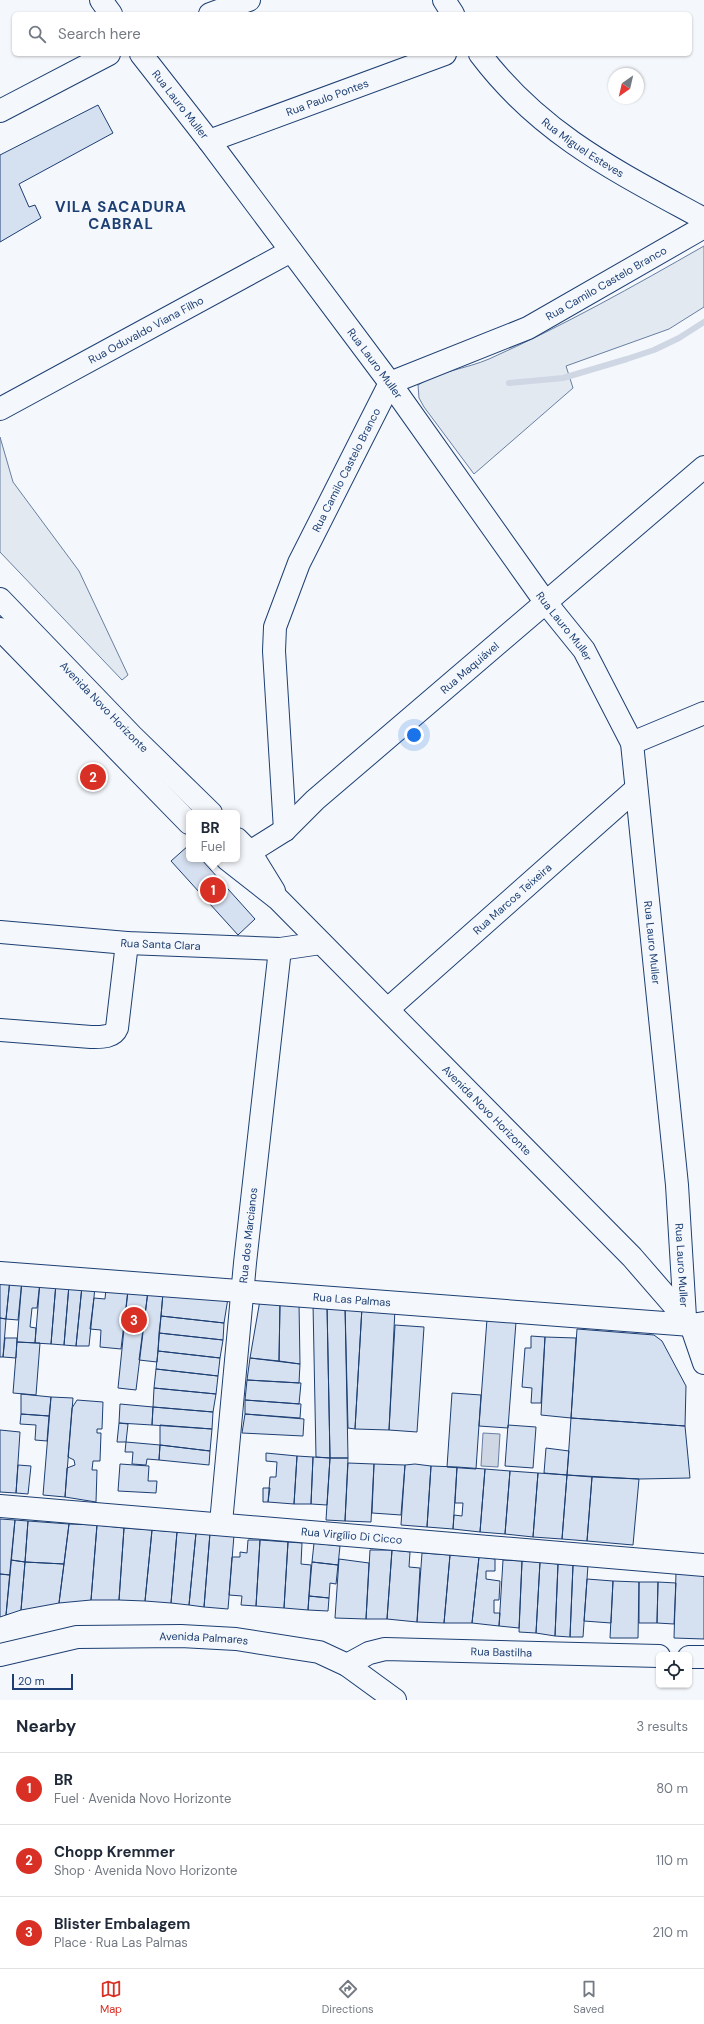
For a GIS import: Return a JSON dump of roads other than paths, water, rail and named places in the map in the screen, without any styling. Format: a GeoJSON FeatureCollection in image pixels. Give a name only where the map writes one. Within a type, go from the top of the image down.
{"type":"FeatureCollection","features":[{"type":"Feature","properties":{"kind":"street"},"geometry":{"type":"LineString","coordinates":[[102,0],[111,12]]}},
{"type":"Feature","properties":{"kind":"street"},"geometry":{"type":"LineString","coordinates":[[216,12],[249,0]]}},
{"type":"Feature","properties":{"kind":"street"},"geometry":{"type":"LineString","coordinates":[[444,0],[452,12]]}},
{"type":"Feature","properties":{"kind":"street"},"geometry":{"type":"LineString","coordinates":[[0,111],[105,56]]}},
{"type":"Feature","properties":{"kind":"street","name":"Rua Lauro Muller"},"geometry":{"type":"LineString","coordinates":[[143,56],[209,141],[390,384],[546,603],[584,650],[632,743],[677,1185],[693,1322],[704,1363]]}},
{"type":"Feature","properties":{"kind":"street","name":"Rua Paulo Pontes"},"geometry":{"type":"LineString","coordinates":[[209,141],[440,56]]}},
{"type":"Feature","properties":{"kind":"street","name":"Rua Miguel Esteves"},"geometry":{"type":"LineString","coordinates":[[482,56],[495,74],[530,110],[584,152],[622,175],[704,219]]}},
{"type":"Feature","properties":{"kind":"street","name":"Rua Camilo Castelo Branco"},"geometry":{"type":"LineString","coordinates":[[285,830],[274,651],[275,627],[299,563],[390,384],[528,328],[704,227]]}},
{"type":"Feature","properties":{"kind":"street","name":"Rua Oduvaldo Viana Filho"},"geometry":{"type":"LineString","coordinates":[[0,409],[291,251]]}},
{"type":"Feature","properties":{"kind":"street","name":"Rua Maquiável"},"geometry":{"type":"LineString","coordinates":[[244,845],[285,830],[315,800],[704,467]]}},
{"type":"Feature","properties":{"kind":"street","name":"Avenida Novo Horizonte"},"geometry":{"type":"LineString","coordinates":[[0,599],[132,736],[208,810]]}},
{"type":"Feature","properties":{"kind":"street","name":"Avenida Novo Horizonte"},"geometry":{"type":"LineString","coordinates":[[0,629],[186,820]]}},
{"type":"Feature","properties":{"kind":"street"},"geometry":{"type":"LineString","coordinates":[[632,743],[704,713]]}},
{"type":"Feature","properties":{"kind":"street","name":"Rua Marcos Teixeira"},"geometry":{"type":"LineString","coordinates":[[388,1009],[636,789]]}},
{"type":"Feature","properties":{"kind":"street","name":"Avenida Novo Horizonte"},"geometry":{"type":"LineString","coordinates":[[244,845],[278,899]]}},
{"type":"Feature","properties":{"kind":"street","name":"Avenida Novo Horizonte"},"geometry":{"type":"LineString","coordinates":[[230,862],[278,899],[586,1208],[693,1322]]}},
{"type":"Feature","properties":{"kind":"street","name":"Rua Santa Clara"},"geometry":{"type":"LineString","coordinates":[[0,932],[127,943],[280,949],[321,942]]}},
{"type":"Feature","properties":{"kind":"street"},"geometry":{"type":"LineString","coordinates":[[0,1030],[91,1037],[105,1037],[116,1031],[127,943]]}},
{"type":"Feature","properties":{"kind":"street","name":"Rua dos Marcianos"},"geometry":{"type":"LineString","coordinates":[[221,1523],[242,1291],[280,949]]}},
{"type":"Feature","properties":{"kind":"street","name":"Rua Las Palmas"},"geometry":{"type":"LineString","coordinates":[[0,1273],[693,1322]]}},
{"type":"Feature","properties":{"kind":"street","name":"Rua Virgílio Di Cicco"},"geometry":{"type":"LineString","coordinates":[[0,1506],[221,1523],[704,1565]]}},
{"type":"Feature","properties":{"kind":"street","name":"Avenida Palmares"},"geometry":{"type":"LineString","coordinates":[[0,1655],[77,1637],[181,1636],[284,1645],[319,1652],[347,1665],[389,1698]]}},
{"type":"Feature","properties":{"kind":"street","name":"Rua Bastilha"},"geometry":{"type":"LineString","coordinates":[[347,1665],[369,1653],[385,1649],[656,1656]]}},
{"type":"Feature","properties":{"kind":"street"},"geometry":{"type":"LineString","coordinates":[[692,1657],[704,1657]]}},
{"type":"Feature","properties":{"kind":"waterway"},"geometry":{"type":"LineString","coordinates":[[509,383],[563,378],[627,359],[654,350],[679,338],[704,322]]}},
{"type":"Feature","properties":{"kind":"place","name":"Chopp Kremmer"},"geometry":{"type":"Point","coordinates":[93,777]}},
{"type":"Feature","properties":{"kind":"place","name":"BR"},"geometry":{"type":"Point","coordinates":[213,890]}},
{"type":"Feature","properties":{"kind":"place","name":"Blister Embalagem"},"geometry":{"type":"Point","coordinates":[134,1320]}},
{"type":"Feature","properties":{"kind":"district","name":"VILA SACADURA CABRAL"},"geometry":{"type":"Point","coordinates":[121,216]}}]}
